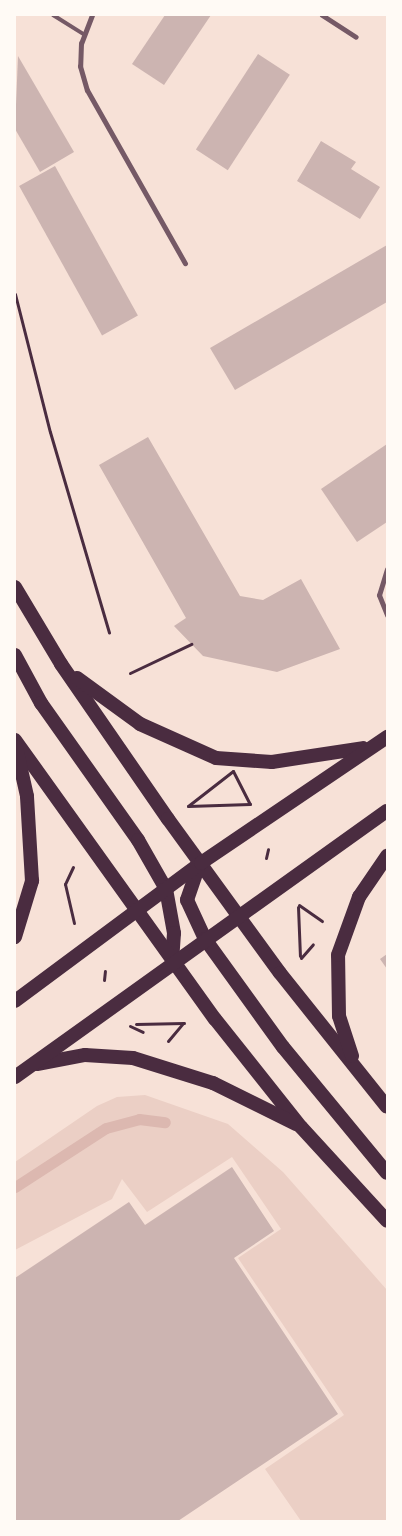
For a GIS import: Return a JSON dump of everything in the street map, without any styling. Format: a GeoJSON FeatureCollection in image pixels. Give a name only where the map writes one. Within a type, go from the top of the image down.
{"type":"FeatureCollection","features":[{"type":"Feature","properties":{"kind":"highway"},"geometry":{"type":"LineString","coordinates":[[15,587],[61,664],[237,914],[387,1106]]}},
{"type":"Feature","properties":{"kind":"highway"},"geometry":{"type":"LineString","coordinates":[[15,655],[41,704],[138,840],[166,889],[174,933],[172,963]]}},
{"type":"Feature","properties":{"kind":"highway"},"geometry":{"type":"LineString","coordinates":[[61,664],[140,724],[216,758],[291,761],[383,740]]}},
{"type":"Feature","properties":{"kind":"highway"},"geometry":{"type":"LineString","coordinates":[[15,1001],[201,863],[383,740]]}},
{"type":"Feature","properties":{"kind":"highway"},"geometry":{"type":"LineString","coordinates":[[15,741],[172,963],[301,1127],[387,1221]]}},
{"type":"Feature","properties":{"kind":"highway"},"geometry":{"type":"LineString","coordinates":[[15,741],[27,796],[32,881],[15,937]]}},
{"type":"Feature","properties":{"kind":"highway"},"geometry":{"type":"LineString","coordinates":[[15,1078],[237,914],[387,811]]}},
{"type":"Feature","properties":{"kind":"highway"},"geometry":{"type":"LineString","coordinates":[[360,1073],[339,1016],[338,955],[359,897],[387,856]]}},
{"type":"Feature","properties":{"kind":"highway"},"geometry":{"type":"LineString","coordinates":[[201,863],[190,880],[187,900],[205,939],[283,1047],[387,1173]]}},
{"type":"Feature","properties":{"kind":"highway"},"geometry":{"type":"LineString","coordinates":[[34,1064],[85,1055],[133,1058],[213,1083],[301,1127]]}},
{"type":"Feature","properties":{"kind":"street"},"geometry":{"type":"LineString","coordinates":[[92,15],[83,34],[80,66],[87,90],[186,263]]}},
{"type":"Feature","properties":{"kind":"street"},"geometry":{"type":"LineString","coordinates":[[322,15],[356,37]]}},
{"type":"Feature","properties":{"kind":"street"},"geometry":{"type":"LineString","coordinates":[[387,569],[378,595],[387,615]]}},
{"type":"Feature","properties":{"kind":"lane"},"geometry":{"type":"LineString","coordinates":[[53,15],[83,34]]}},
{"type":"Feature","properties":{"kind":"path"},"geometry":{"type":"LineString","coordinates":[[15,294],[50,432],[110,632]]}},
{"type":"Feature","properties":{"kind":"path"},"geometry":{"type":"LineString","coordinates":[[130,673],[191,644]]}},
{"type":"Feature","properties":{"kind":"path"},"geometry":{"type":"LineString","coordinates":[[233,771],[188,806],[250,804]]}},
{"type":"Feature","properties":{"kind":"path"},"geometry":{"type":"LineString","coordinates":[[73,867],[64,884],[74,923]]}},
{"type":"Feature","properties":{"kind":"path"},"geometry":{"type":"LineString","coordinates":[[300,958],[298,904],[330,926]]}},
{"type":"Feature","properties":{"kind":"path"},"geometry":{"type":"LineString","coordinates":[[125,1024],[184,1023],[167,1042]]}},
{"type":"Feature","properties":{"kind":"shaded area"},"geometry":{"type":"Polygon","coordinates":[[[145,1095],[228,1124],[283,1172],[387,1290],[387,1521],[301,1521],[265,1469],[344,1415],[238,1258],[281,1229],[232,1157],[147,1212],[122,1179],[112,1199],[15,1250],[15,1162],[97,1106],[117,1097],[145,1095]]]}},
{"type":"Feature","properties":{"kind":"building"},"geometry":{"type":"Polygon","coordinates":[[[165,15],[211,15],[164,85],[132,64],[165,15]]]}},
{"type":"Feature","properties":{"kind":"building"},"geometry":{"type":"Polygon","coordinates":[[[258,54],[290,75],[228,170],[196,150],[258,54]]]}},
{"type":"Feature","properties":{"kind":"building"},"geometry":{"type":"Polygon","coordinates":[[[18,56],[74,152],[40,172],[15,129],[18,56]]]}},
{"type":"Feature","properties":{"kind":"building"},"geometry":{"type":"Polygon","coordinates":[[[321,141],[356,162],[351,169],[380,187],[360,219],[297,181],[321,141]]]}},
{"type":"Feature","properties":{"kind":"building"},"geometry":{"type":"Polygon","coordinates":[[[55,166],[138,316],[102,335],[19,186],[55,166]]]}},
{"type":"Feature","properties":{"kind":"building"},"geometry":{"type":"Polygon","coordinates":[[[387,245],[387,302],[235,390],[210,348],[387,245]]]}},
{"type":"Feature","properties":{"kind":"building"},"geometry":{"type":"Polygon","coordinates":[[[148,437],[240,596],[263,600],[301,579],[340,649],[277,672],[203,656],[174,626],[186,618],[99,465],[148,437]]]}},
{"type":"Feature","properties":{"kind":"building"},"geometry":{"type":"Polygon","coordinates":[[[387,444],[387,522],[357,542],[321,489],[387,444]]]}},
{"type":"Feature","properties":{"kind":"building"},"geometry":{"type":"Polygon","coordinates":[[[387,954],[387,969],[380,959],[387,954]]]}},
{"type":"Feature","properties":{"kind":"building"},"geometry":{"type":"Polygon","coordinates":[[[232,1167],[274,1231],[234,1258],[338,1414],[178,1521],[15,1521],[15,1278],[129,1202],[145,1225],[232,1167]]]}},
{"type":"Feature","properties":{"kind":"waterway"},"geometry":{"type":"LineString","coordinates":[[15,1187],[106,1128],[139,1119],[165,1122]]}}]}
